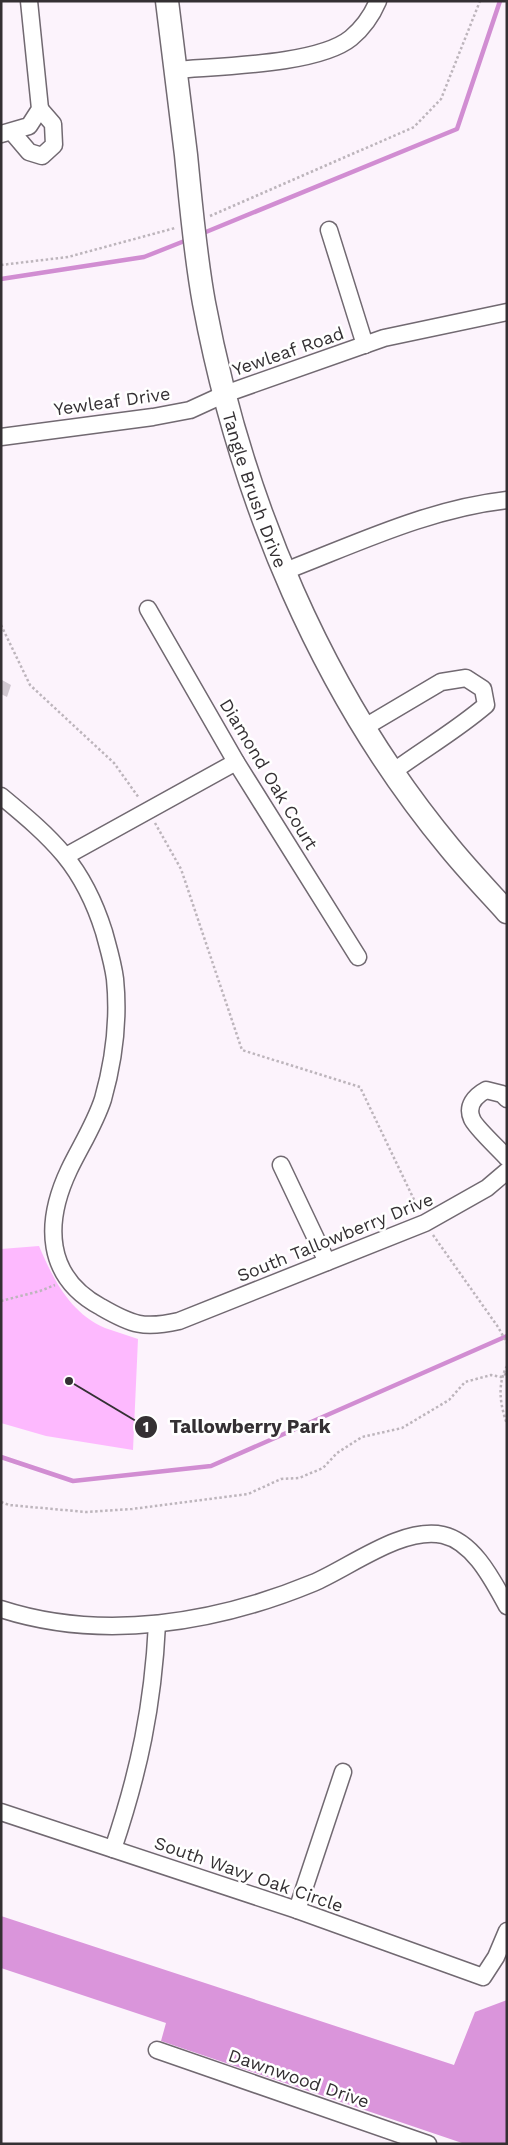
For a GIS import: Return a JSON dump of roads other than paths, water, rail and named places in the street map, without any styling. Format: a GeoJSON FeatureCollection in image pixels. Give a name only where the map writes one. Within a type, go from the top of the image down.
{"type":"FeatureCollection","features":[{"type":"Feature","properties":{"kind":"street"},"geometry":{"type":"LineString","coordinates":[[7,133],[28,152],[42,156],[54,145],[53,124],[40,109],[29,1]]}},
{"type":"Feature","properties":{"kind":"street","name":"Tangle Brush Drive"},"geometry":{"type":"LineString","coordinates":[[167,1],[204,304],[225,394],[254,489],[305,619],[327,663],[365,727],[394,771],[450,848],[507,912]]}},
{"type":"Feature","properties":{"kind":"street"},"geometry":{"type":"LineString","coordinates":[[175,70],[306,57],[334,47],[351,38],[372,15],[378,1]]}},
{"type":"Feature","properties":{"kind":"street"},"geometry":{"type":"LineString","coordinates":[[7,133],[29,126],[40,109]]}},
{"type":"Feature","properties":{"kind":"street","name":"Yewleaf Road"},"geometry":{"type":"LineString","coordinates":[[329,230],[365,346]]}},
{"type":"Feature","properties":{"kind":"street","name":"Yewleaf Road"},"geometry":{"type":"LineString","coordinates":[[225,394],[384,338],[507,312]]}},
{"type":"Feature","properties":{"kind":"street","name":"Yewleaf Drive"},"geometry":{"type":"LineString","coordinates":[[1,437],[153,417],[190,410],[225,394]]}},
{"type":"Feature","properties":{"kind":"street"},"geometry":{"type":"LineString","coordinates":[[285,571],[430,515],[459,507],[507,500]]}},
{"type":"Feature","properties":{"kind":"street","name":"Diamond Oak Court"},"geometry":{"type":"LineString","coordinates":[[148,609],[236,762],[358,957]]}},
{"type":"Feature","properties":{"kind":"street"},"geometry":{"type":"LineString","coordinates":[[365,727],[441,682],[466,678],[483,689],[486,705],[466,722],[444,735],[394,771]]}},
{"type":"Feature","properties":{"kind":"street"},"geometry":{"type":"LineString","coordinates":[[66,856],[236,762]]}},
{"type":"Feature","properties":{"kind":"street","name":"South Tallowberry Drive"},"geometry":{"type":"LineString","coordinates":[[1,796],[31,821],[66,856],[78,873],[96,907],[114,971],[116,1034],[111,1068],[102,1101],[68,1172],[58,1200],[53,1250],[68,1280],[86,1300],[127,1322],[144,1325],[179,1321],[426,1223],[487,1188],[507,1171]]}},
{"type":"Feature","properties":{"kind":"street"},"geometry":{"type":"LineString","coordinates":[[507,1099],[502,1094],[486,1090],[476,1096],[471,1104],[472,1119],[507,1158]]}},
{"type":"Feature","properties":{"kind":"street"},"geometry":{"type":"LineString","coordinates":[[281,1165],[327,1262]]}},
{"type":"Feature","properties":{"kind":"street"},"geometry":{"type":"LineString","coordinates":[[1,1609],[39,1619],[83,1624],[157,1624],[199,1618],[258,1603],[314,1583],[397,1542],[418,1535],[442,1535],[459,1542],[477,1559],[495,1584],[507,1606]]}},
{"type":"Feature","properties":{"kind":"street"},"geometry":{"type":"LineString","coordinates":[[113,1849],[130,1798],[147,1724],[154,1672],[157,1624]]}},
{"type":"Feature","properties":{"kind":"street"},"geometry":{"type":"LineString","coordinates":[[297,1910],[343,1772]]}},
{"type":"Feature","properties":{"kind":"street","name":"South Wavy Oak Circle"},"geometry":{"type":"LineString","coordinates":[[1,1812],[297,1910],[483,1976],[496,1957],[507,1931]]}},
{"type":"Feature","properties":{"kind":"street","name":"Dawnwood Drive"},"geometry":{"type":"LineString","coordinates":[[157,2050],[428,2144]]}},
{"type":"Feature","properties":{"kind":"waterway"},"geometry":{"type":"LineString","coordinates":[[201,234],[457,129],[500,1]]}},
{"type":"Feature","properties":{"kind":"waterway"},"geometry":{"type":"LineString","coordinates":[[1,279],[144,257],[187,240]]}},
{"type":"Feature","properties":{"kind":"waterway"},"geometry":{"type":"LineString","coordinates":[[1,1457],[73,1481],[211,1466],[507,1336]]}},
{"type":"Feature","properties":{"kind":"place","name":"Tallowberry Park"},"geometry":{"type":"Point","coordinates":[69,1381]}}]}
